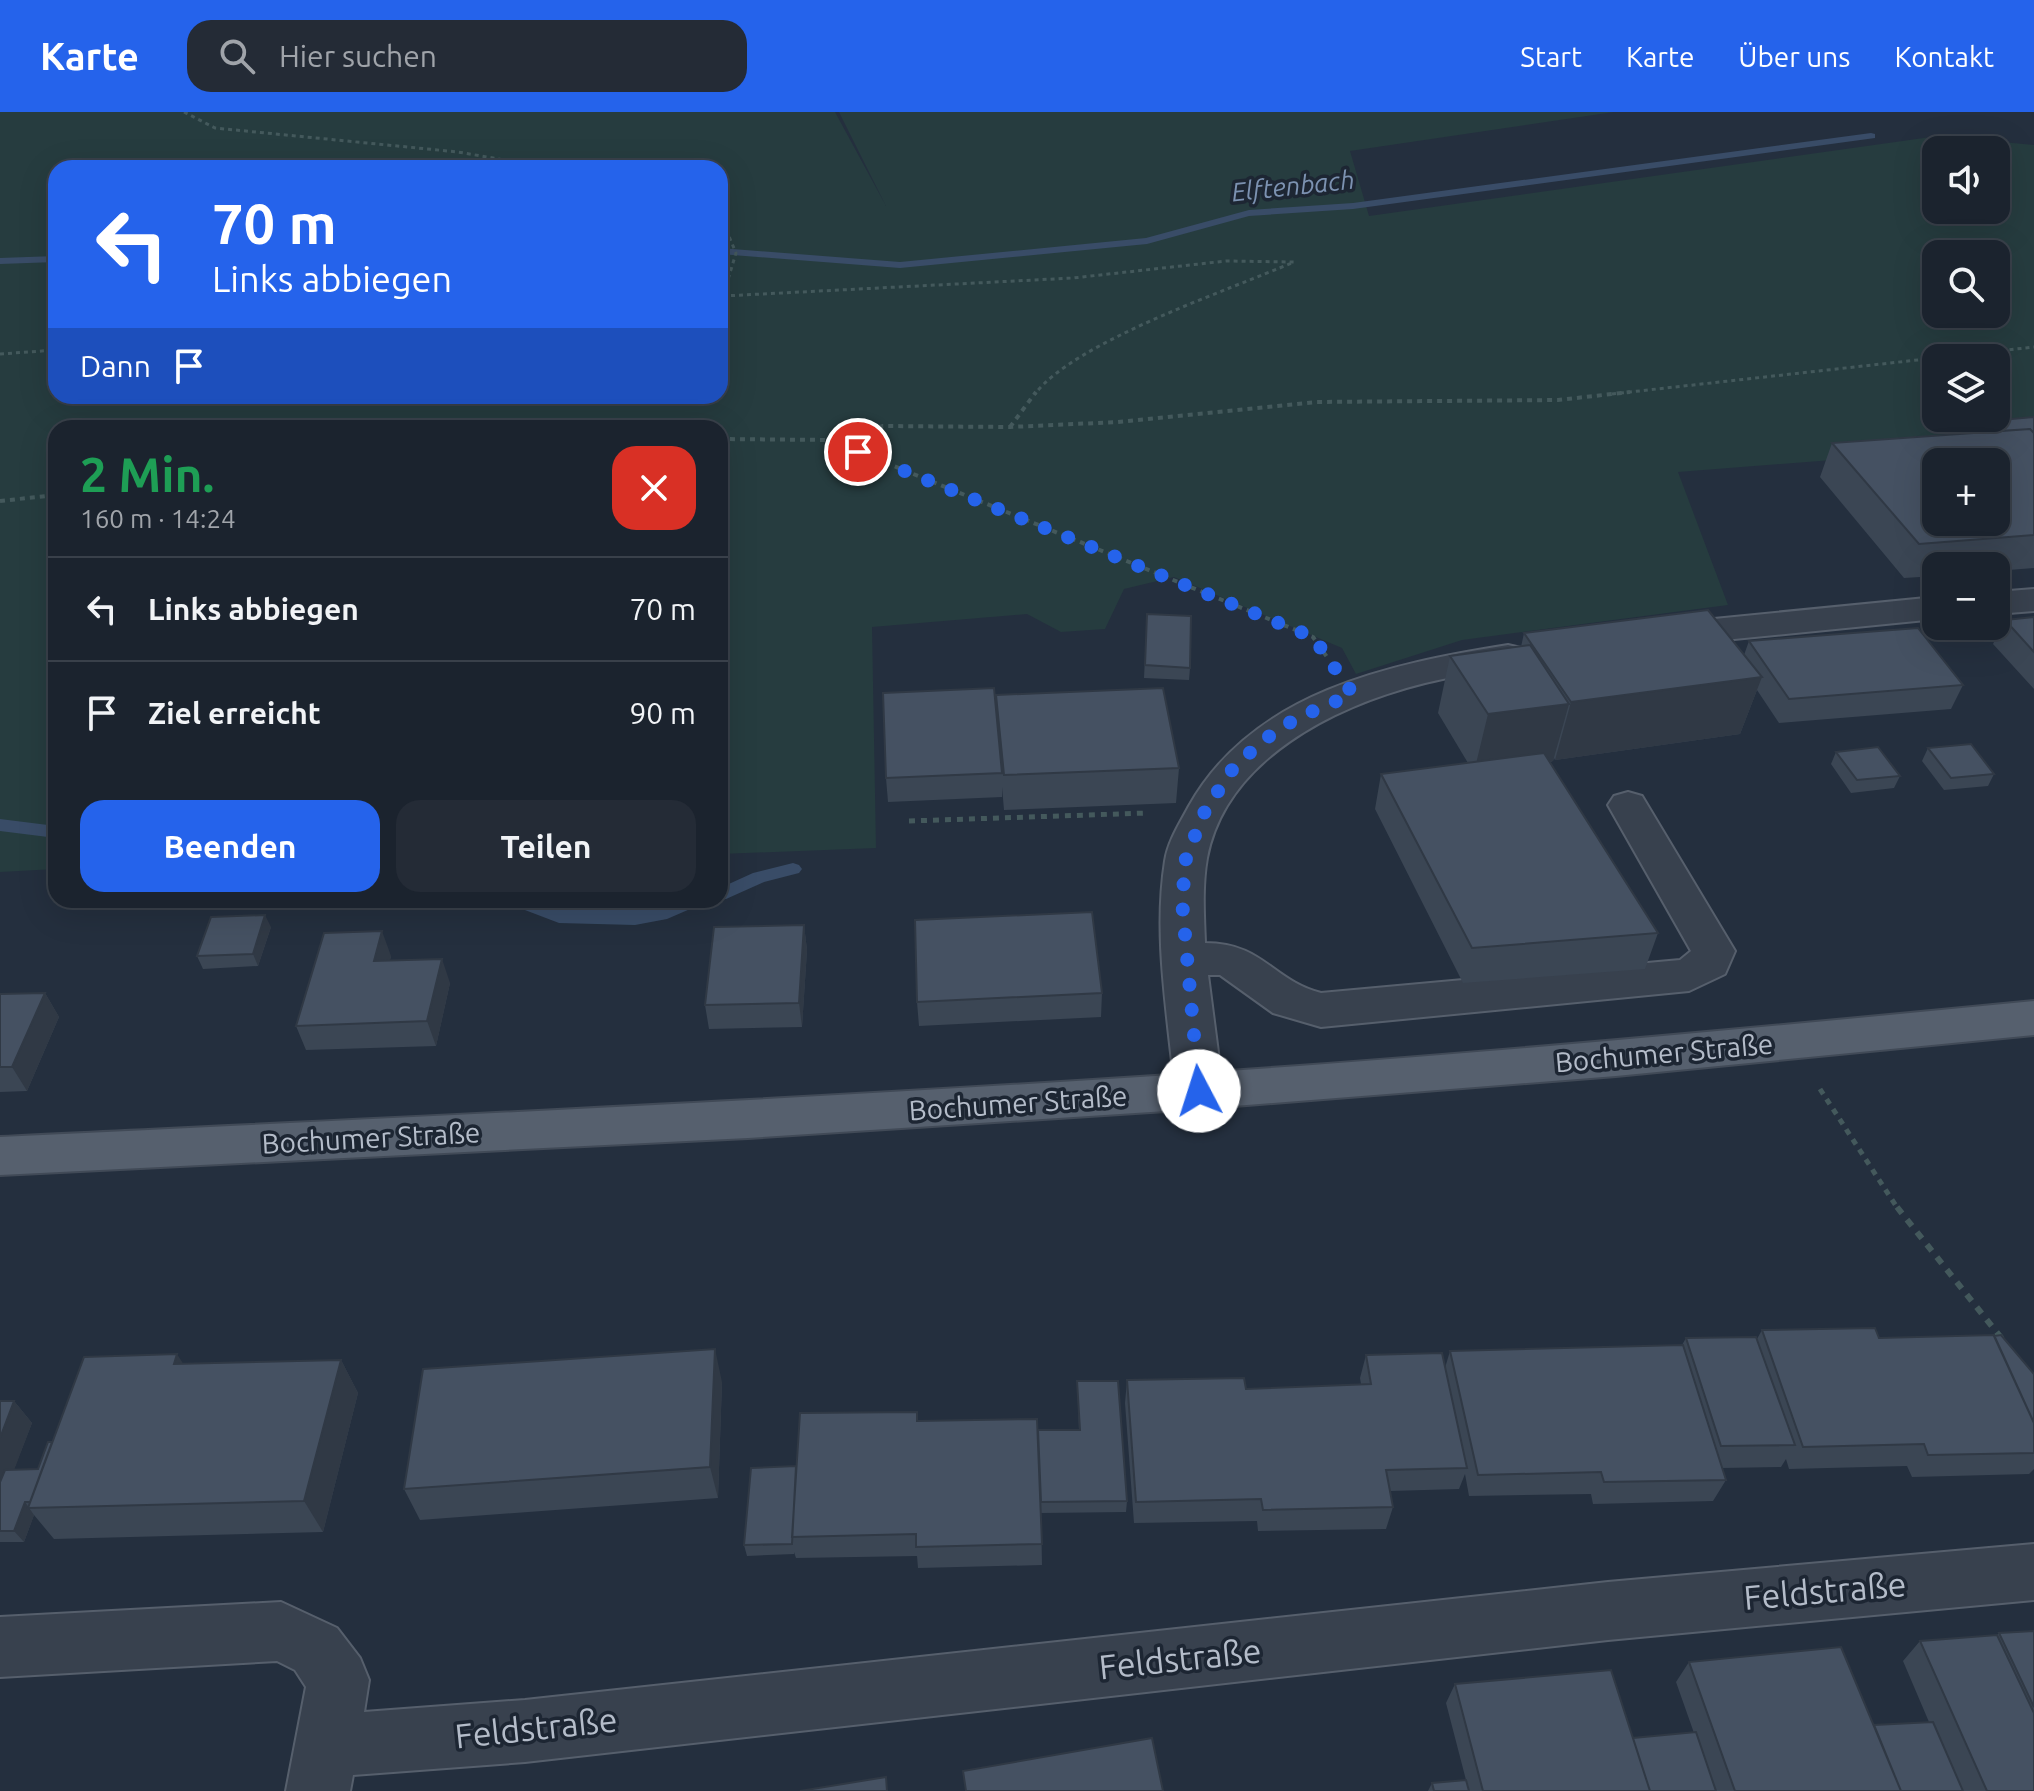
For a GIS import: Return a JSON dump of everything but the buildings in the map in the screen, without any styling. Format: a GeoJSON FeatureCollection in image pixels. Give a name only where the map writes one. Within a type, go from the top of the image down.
{"type":"FeatureCollection","features":[{"type":"Feature","properties":{"kind":"main road","name":"Bochumer Straße"},"geometry":{"type":"LineString","coordinates":[[0,1156],[749,1120],[1199,1091],[1613,1058],[2034,1018]]}},
{"type":"Feature","properties":{"kind":"street"},"geometry":{"type":"LineString","coordinates":[[2010,602],[2034,600]]}},
{"type":"Feature","properties":{"kind":"street"},"geometry":{"type":"LineString","coordinates":[[1620,640],[1785,620],[1922,609]]}},
{"type":"Feature","properties":{"kind":"street"},"geometry":{"type":"LineString","coordinates":[[1199,1091],[1182,901],[1186,858],[1205,811],[1232,770],[1262,741],[1297,718],[1353,694],[1477,661],[1539,652]]}},
{"type":"Feature","properties":{"kind":"street"},"geometry":{"type":"LineString","coordinates":[[1187,959],[1229,959],[1289,1001],[1321,1010],[1689,975],[1709,963],[1713,951],[1628,805]]}},
{"type":"Feature","properties":{"kind":"street","name":"Feldstraße"},"geometry":{"type":"LineString","coordinates":[[0,1647],[281,1631],[316,1649],[338,1680],[322,1769],[525,1731],[1608,1611],[2034,1572]]}},
{"type":"Feature","properties":{"kind":"path"},"geometry":{"type":"LineString","coordinates":[[184,112],[215,128],[458,152],[504,160]]}},
{"type":"Feature","properties":{"kind":"path"},"geometry":{"type":"LineString","coordinates":[[728,234],[736,253],[728,277]]}},
{"type":"Feature","properties":{"kind":"path"},"geometry":{"type":"LineString","coordinates":[[728,295],[1073,278],[1226,261],[1294,262],[1100,345],[1047,378],[1010,427]]}},
{"type":"Feature","properties":{"kind":"path"},"geometry":{"type":"LineString","coordinates":[[728,439],[829,440],[883,426],[1010,427],[1118,422],[1316,402],[1558,400],[2034,347]]}},
{"type":"Feature","properties":{"kind":"path"},"geometry":{"type":"LineString","coordinates":[[0,354],[48,351]]}},
{"type":"Feature","properties":{"kind":"path"},"geometry":{"type":"LineString","coordinates":[[829,440],[1313,637],[1353,694]]}},
{"type":"Feature","properties":{"kind":"path"},"geometry":{"type":"LineString","coordinates":[[0,501],[48,496]]}},
{"type":"Feature","properties":{"kind":"path"},"geometry":{"type":"LineString","coordinates":[[909,821],[1205,811]]}},
{"type":"Feature","properties":{"kind":"path"},"geometry":{"type":"LineString","coordinates":[[1823,1095],[1938,1263],[2008,1347]]}},
{"type":"Feature","properties":{"kind":"green space"},"geometry":{"type":"Polygon","coordinates":[[[0,112],[835,112],[886,206],[839,112],[1614,112],[1350,151],[1369,216],[1922,138],[1922,224],[2010,224],[2010,143],[2034,145],[2034,418],[2010,421],[2010,344],[1922,344],[1922,432],[1956,432],[1973,448],[1922,448],[1922,453],[1678,472],[1728,605],[1462,640],[1356,674],[1342,648],[1174,577],[1124,589],[1105,629],[1061,632],[1027,614],[872,627],[876,848],[728,854],[728,420],[48,420],[48,869],[0,872],[0,112]]]}},
{"type":"Feature","properties":{"kind":"water"},"geometry":{"type":"Polygon","coordinates":[[[520,908],[692,908],[667,919],[635,925],[559,923],[520,908]]]}},
{"type":"Feature","properties":{"kind":"waterway","name":"Elftenbach"},"geometry":{"type":"LineString","coordinates":[[728,252],[900,265],[1147,241],[1249,213],[1353,206],[1871,136]]}},
{"type":"Feature","properties":{"kind":"waterway","name":"Elftenbach"},"geometry":{"type":"LineString","coordinates":[[0,261],[48,259]]}},
{"type":"Feature","properties":{"kind":"waterway"},"geometry":{"type":"LineString","coordinates":[[0,825],[48,831]]}},
{"type":"Feature","properties":{"kind":"waterway"},"geometry":{"type":"LineString","coordinates":[[728,891],[759,877],[793,869]]}},
{"type":"Feature","properties":{"kind":"route"},"geometry":{"type":"LineString","coordinates":[[858,452],[1313,637],[1353,694],[1297,718],[1262,741],[1232,770],[1205,811],[1186,858],[1182,901],[1199,1091]]}}]}
